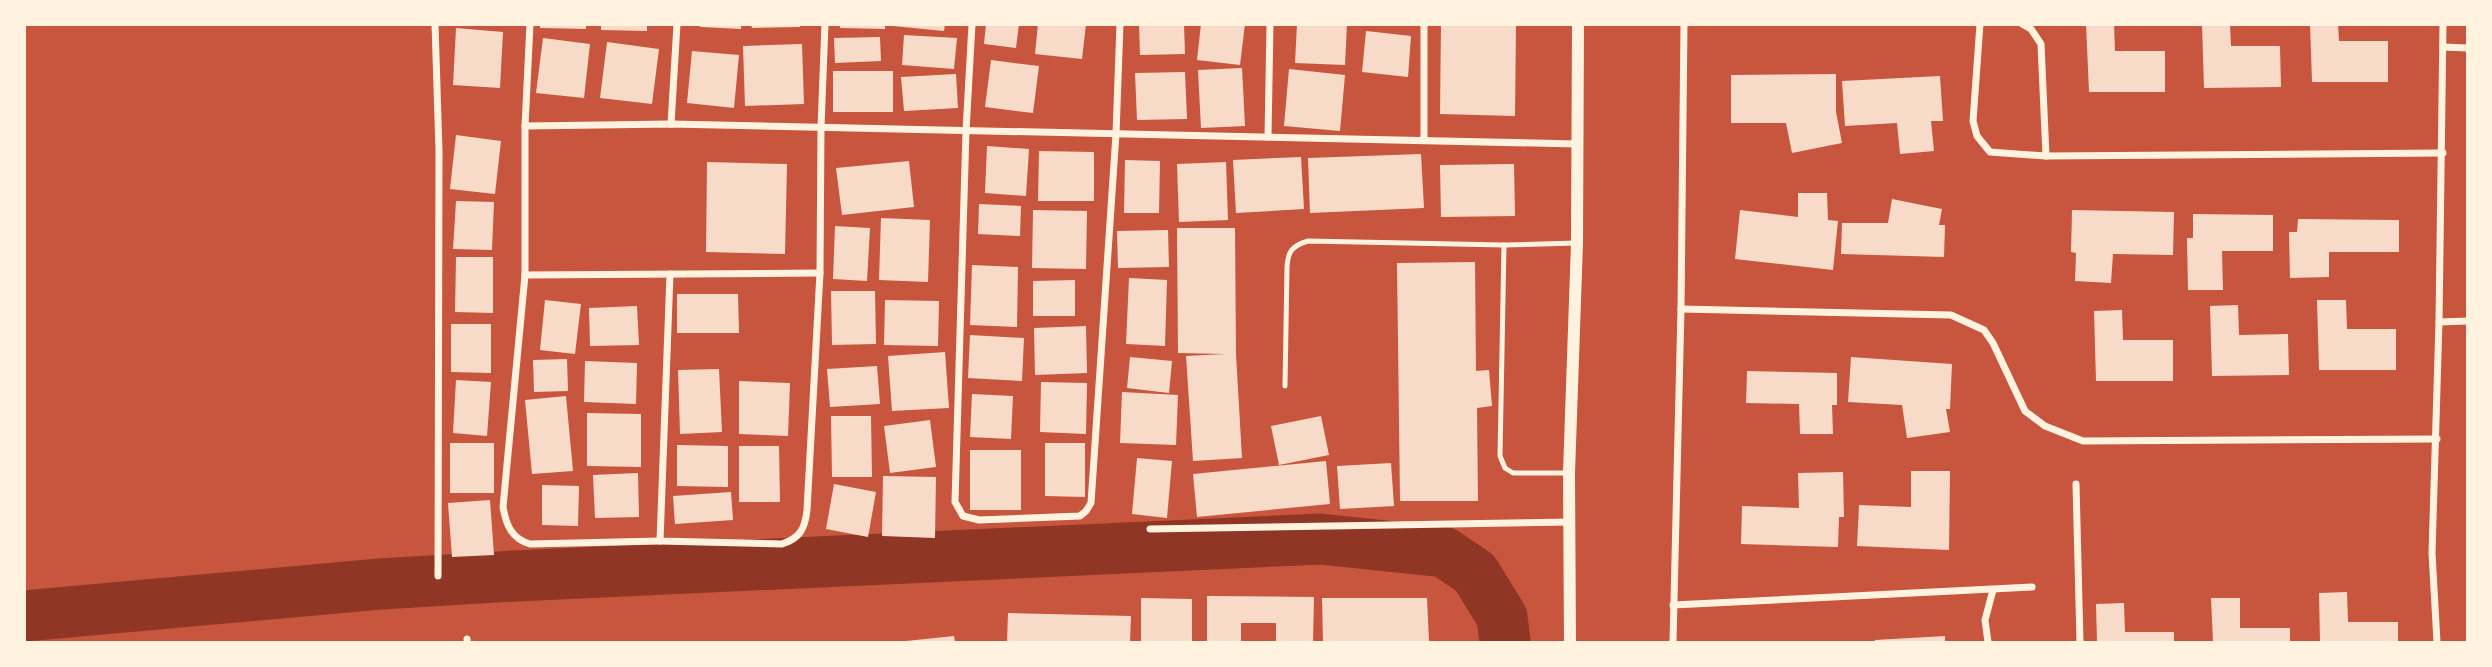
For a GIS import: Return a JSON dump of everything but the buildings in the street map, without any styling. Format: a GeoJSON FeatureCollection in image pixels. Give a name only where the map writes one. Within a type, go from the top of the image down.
{"type":"FeatureCollection","features":[{"type":"Feature","properties":{"kind":"street"},"geometry":{"type":"LineString","coordinates":[[435,24],[439,151],[438,576]]}},
{"type":"Feature","properties":{"kind":"street"},"geometry":{"type":"LineString","coordinates":[[530,24],[525,275],[503,507],[505,520],[520,541],[530,544],[660,541],[782,544],[794,540],[802,532],[807,510],[820,273],[825,24]]}},
{"type":"Feature","properties":{"kind":"street"},"geometry":{"type":"LineString","coordinates":[[671,124],[677,24]]}},
{"type":"Feature","properties":{"kind":"street"},"geometry":{"type":"LineString","coordinates":[[972,24],[966,131],[955,502],[962,516],[978,520],[1080,516],[1091,503],[1121,24]]}},
{"type":"Feature","properties":{"kind":"street"},"geometry":{"type":"LineString","coordinates":[[1268,137],[1270,24]]}},
{"type":"Feature","properties":{"kind":"street"},"geometry":{"type":"LineString","coordinates":[[1424,24],[1424,140]]}},
{"type":"Feature","properties":{"kind":"street"},"geometry":{"type":"LineString","coordinates":[[1570,642],[1569,473],[1577,243],[1578,24]]}},
{"type":"Feature","properties":{"kind":"street"},"geometry":{"type":"LineString","coordinates":[[1673,642],[1684,24]]}},
{"type":"Feature","properties":{"kind":"street"},"geometry":{"type":"LineString","coordinates":[[1980,24],[1973,121],[1977,136],[1990,152],[2046,156],[2443,153]]}},
{"type":"Feature","properties":{"kind":"street"},"geometry":{"type":"LineString","coordinates":[[2022,24],[2031,29],[2041,44],[2046,156]]}},
{"type":"Feature","properties":{"kind":"street"},"geometry":{"type":"LineString","coordinates":[[2437,642],[2432,553],[2443,153],[2443,24]]}},
{"type":"Feature","properties":{"kind":"street"},"geometry":{"type":"LineString","coordinates":[[2443,47],[2468,48]]}},
{"type":"Feature","properties":{"kind":"street"},"geometry":{"type":"LineString","coordinates":[[526,126],[671,124],[1577,144]]}},
{"type":"Feature","properties":{"kind":"street"},"geometry":{"type":"LineString","coordinates":[[525,275],[820,273]]}},
{"type":"Feature","properties":{"kind":"street"},"geometry":{"type":"LineString","coordinates":[[660,541],[670,274]]}},
{"type":"Feature","properties":{"kind":"street"},"geometry":{"type":"LineString","coordinates":[[1681,309],[1951,315],[1984,330],[1993,343],[2025,411],[2045,426],[2083,441],[2437,439]]}},
{"type":"Feature","properties":{"kind":"street"},"geometry":{"type":"LineString","coordinates":[[2439,322],[2468,321]]}},
{"type":"Feature","properties":{"kind":"street"},"geometry":{"type":"LineString","coordinates":[[2076,484],[2080,642]]}},
{"type":"Feature","properties":{"kind":"street"},"geometry":{"type":"LineString","coordinates":[[1150,529],[1570,522]]}},
{"type":"Feature","properties":{"kind":"street"},"geometry":{"type":"LineString","coordinates":[[1673,605],[2032,587]]}},
{"type":"Feature","properties":{"kind":"street"},"geometry":{"type":"LineString","coordinates":[[1988,642],[1985,620],[1993,590]]}},
{"type":"Feature","properties":{"kind":"lane"},"geometry":{"type":"LineString","coordinates":[[1285,386],[1288,253],[1295,246],[1308,241],[1504,245],[1577,243]]}},
{"type":"Feature","properties":{"kind":"lane"},"geometry":{"type":"LineString","coordinates":[[1504,245],[1500,456],[1505,468],[1513,473],[1569,473]]}},
{"type":"Feature","properties":{"kind":"waterway"},"geometry":{"type":"LineString","coordinates":[[24,616],[380,584],[1320,539],[1444,552],[1475,573],[1502,617],[1505,642]]}}]}
